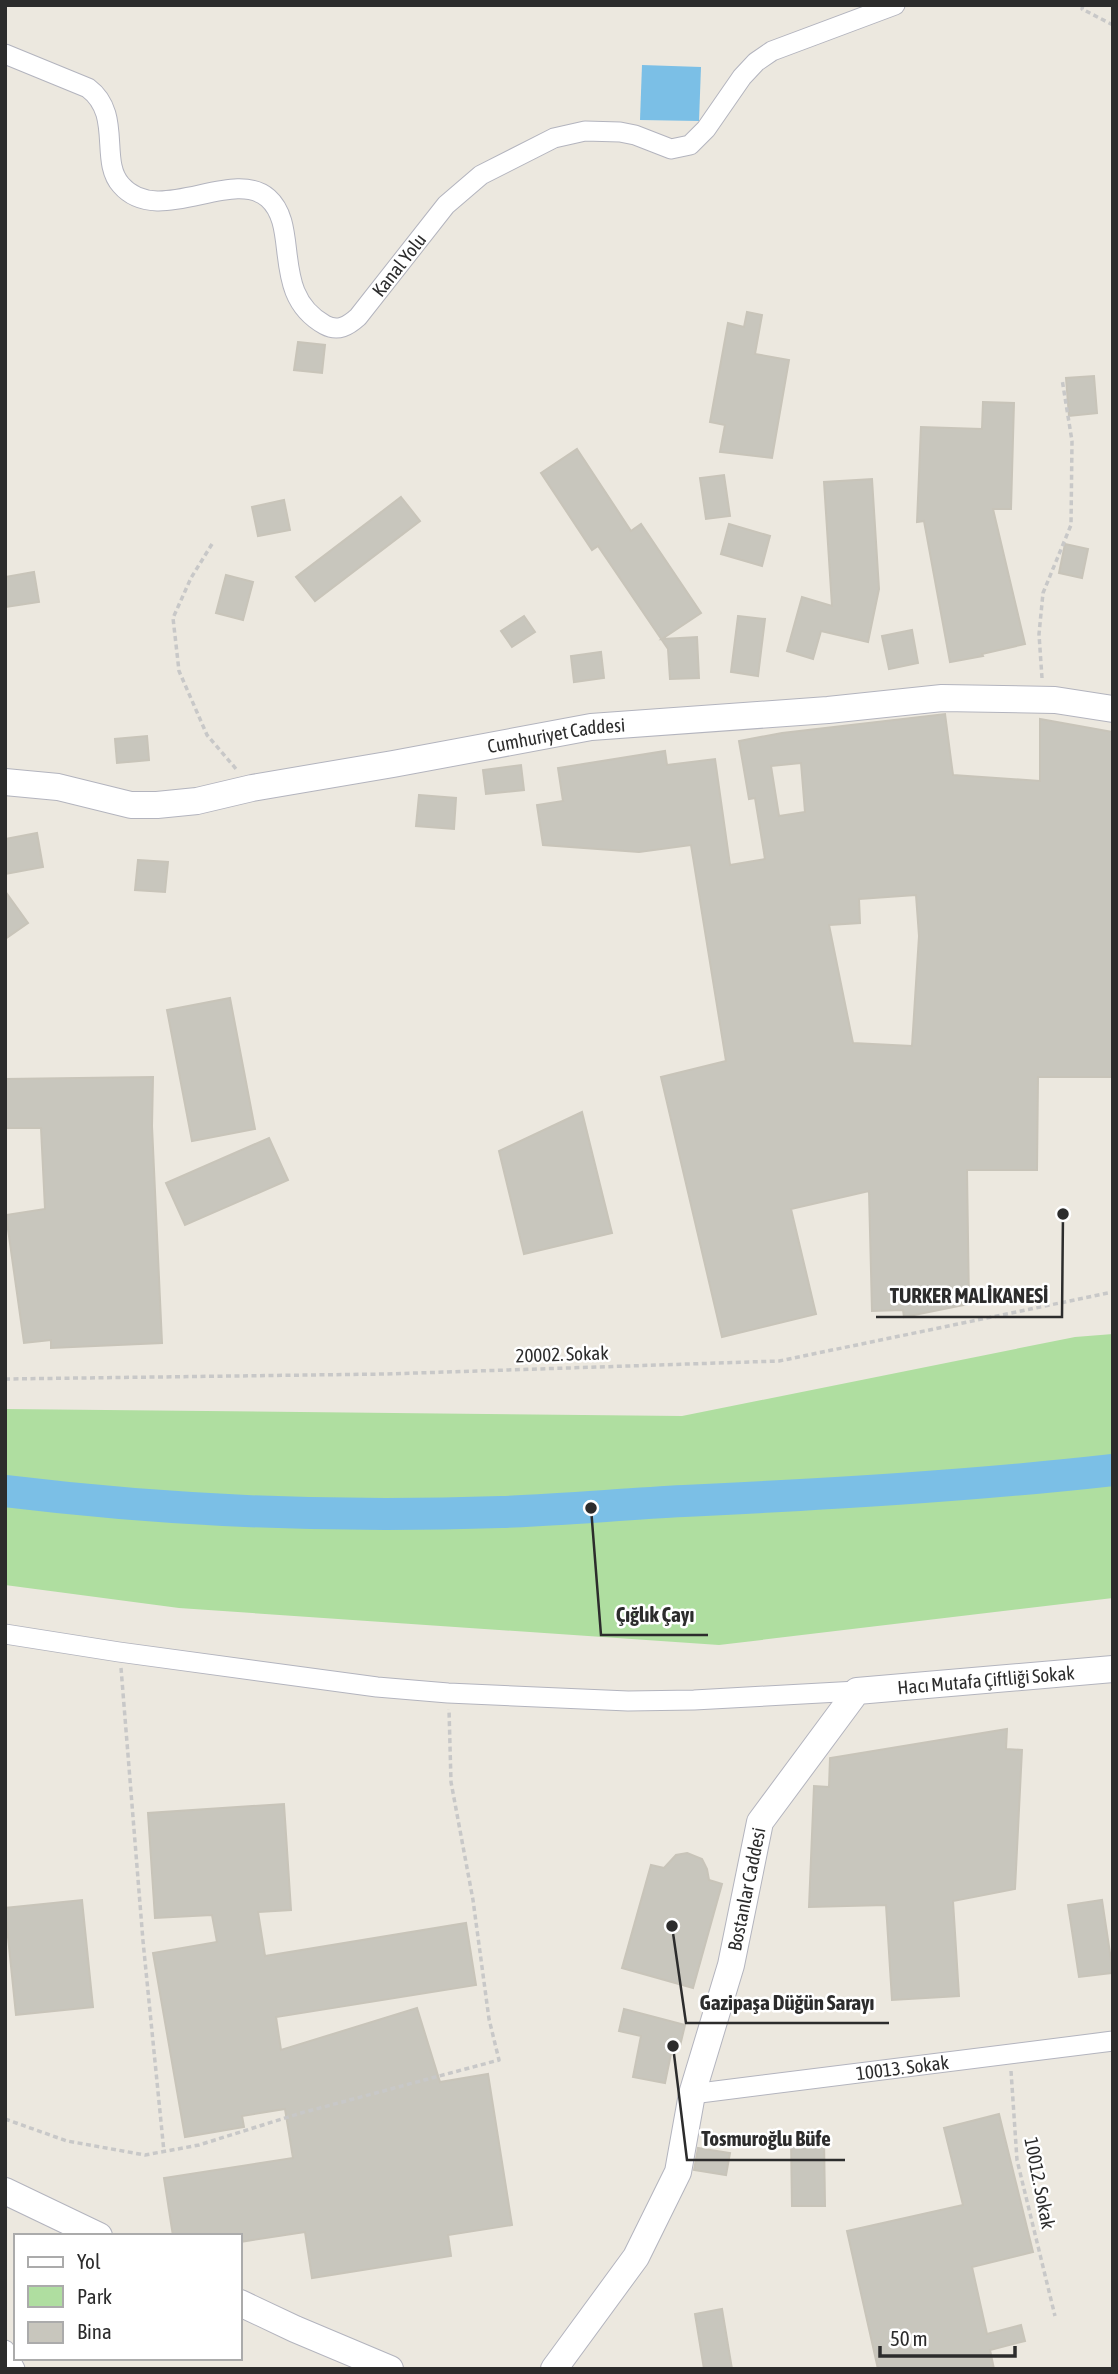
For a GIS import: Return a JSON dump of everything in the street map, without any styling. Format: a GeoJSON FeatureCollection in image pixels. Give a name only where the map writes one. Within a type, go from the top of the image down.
{"type":"FeatureCollection","features":[{"type":"Feature","properties":{"kind":"street","name":"Kanal Yolu"},"geometry":{"type":"LineString","coordinates":[[5,54],[88,88],[98,95],[106,114],[115,176],[121,186],[130,192],[143,198],[169,200],[245,187],[268,198],[280,216],[290,279],[296,295],[303,306],[322,323],[341,328],[358,317],[446,205],[464,187],[491,169],[554,138],[585,131],[603,130],[635,135],[671,149],[690,145],[706,129],[755,62],[772,51],[895,5]]}},
{"type":"Feature","properties":{"kind":"street","name":"Cumhuriyet Caddesi"},"geometry":{"type":"LineString","coordinates":[[5,782],[58,787],[131,805],[144,805],[197,801],[252,788],[591,727],[828,710],[942,698],[1043,700],[1113,709]]}},
{"type":"Feature","properties":{"kind":"street"},"geometry":{"type":"LineString","coordinates":[[5,1634],[377,1687],[448,1693],[694,1700],[857,1691]]}},
{"type":"Feature","properties":{"kind":"street","name":"Hacı Mutafa Çiftliği Sokak"},"geometry":{"type":"LineString","coordinates":[[857,1691],[1113,1669]]}},
{"type":"Feature","properties":{"kind":"street","name":"Bostanlar Caddesi"},"geometry":{"type":"LineString","coordinates":[[554,2369],[636,2257],[678,2172],[692,2094],[731,1965],[760,1822],[857,1691]]}},
{"type":"Feature","properties":{"kind":"street","name":"10013. Sokak"},"geometry":{"type":"LineString","coordinates":[[692,2094],[1113,2041]]}},
{"type":"Feature","properties":{"kind":"street"},"geometry":{"type":"LineString","coordinates":[[5,2191],[95,2234]]}},
{"type":"Feature","properties":{"kind":"street"},"geometry":{"type":"LineString","coordinates":[[242,2304],[390,2369]]}},
{"type":"Feature","properties":{"kind":"street"},"geometry":{"type":"LineString","coordinates":[[5,2350],[16,2369]]}},
{"type":"Feature","properties":{"kind":"path"},"geometry":{"type":"LineString","coordinates":[[1083,5],[1082,9],[1113,24]]}},
{"type":"Feature","properties":{"kind":"path"},"geometry":{"type":"LineString","coordinates":[[1043,700],[1039,634],[1044,593],[1071,525],[1072,441],[1062,379]]}},
{"type":"Feature","properties":{"kind":"path"},"geometry":{"type":"LineString","coordinates":[[212,544],[191,578],[173,618],[179,671],[207,735],[252,788]]}},
{"type":"Feature","properties":{"kind":"path","name":"20002. Sokak"},"geometry":{"type":"LineString","coordinates":[[5,1379],[386,1374],[779,1361],[1113,1292]]}},
{"type":"Feature","properties":{"kind":"path"},"geometry":{"type":"LineString","coordinates":[[119,1652],[164,2152]]}},
{"type":"Feature","properties":{"kind":"path"},"geometry":{"type":"LineString","coordinates":[[5,2119],[68,2141],[145,2155],[198,2145],[314,2109],[499,2060],[489,2019],[451,1782],[448,1693]]}},
{"type":"Feature","properties":{"kind":"path","name":"10012. Sokak"},"geometry":{"type":"LineString","coordinates":[[1010,2054],[1017,2160],[1055,2316]]}},
{"type":"Feature","properties":{"kind":"green space"},"geometry":{"type":"Polygon","coordinates":[[[1113,1334],[1113,1598],[719,1645],[179,1608],[5,1585],[5,1409],[682,1416],[1075,1337],[1113,1334]]]}},
{"type":"Feature","properties":{"kind":"water"},"geometry":{"type":"Polygon","coordinates":[[[642,65],[701,67],[699,121],[640,120],[642,65]]]}},
{"type":"Feature","properties":{"kind":"building"},"geometry":{"type":"Polygon","coordinates":[[[747,312],[762,315],[755,354],[789,360],[772,458],[720,452],[725,425],[710,422],[728,323],[744,327],[747,312]]]}},
{"type":"Feature","properties":{"kind":"building"},"geometry":{"type":"Polygon","coordinates":[[[298,342],[325,345],[322,373],[294,370],[298,342]]]}},
{"type":"Feature","properties":{"kind":"building"},"geometry":{"type":"Polygon","coordinates":[[[1094,376],[1097,413],[1069,416],[1066,378],[1094,376]]]}},
{"type":"Feature","properties":{"kind":"building"},"geometry":{"type":"Polygon","coordinates":[[[983,402],[1014,403],[1011,509],[993,509],[1025,644],[950,662],[924,521],[917,522],[921,427],[982,429],[983,402]]]}},
{"type":"Feature","properties":{"kind":"building"},"geometry":{"type":"Polygon","coordinates":[[[577,449],[631,531],[641,524],[701,613],[662,639],[697,637],[699,678],[670,679],[668,649],[598,546],[592,550],[541,473],[577,449]]]}},
{"type":"Feature","properties":{"kind":"building"},"geometry":{"type":"Polygon","coordinates":[[[724,475],[730,516],[706,519],[700,478],[724,475]]]}},
{"type":"Feature","properties":{"kind":"building"},"geometry":{"type":"Polygon","coordinates":[[[872,479],[879,589],[868,642],[821,631],[813,659],[787,651],[802,597],[832,606],[824,482],[872,479]]]}},
{"type":"Feature","properties":{"kind":"building"},"geometry":{"type":"Polygon","coordinates":[[[401,497],[420,521],[315,601],[296,577],[401,497]]]}},
{"type":"Feature","properties":{"kind":"building"},"geometry":{"type":"Polygon","coordinates":[[[284,500],[290,530],[258,536],[252,507],[284,500]]]}},
{"type":"Feature","properties":{"kind":"building"},"geometry":{"type":"Polygon","coordinates":[[[729,524],[770,536],[762,566],[721,554],[729,524]]]}},
{"type":"Feature","properties":{"kind":"building"},"geometry":{"type":"Polygon","coordinates":[[[1065,544],[1088,549],[1082,578],[1059,573],[1065,544]]]}},
{"type":"Feature","properties":{"kind":"building"},"geometry":{"type":"Polygon","coordinates":[[[34,572],[39,602],[5,607],[5,577],[34,572]]]}},
{"type":"Feature","properties":{"kind":"building"},"geometry":{"type":"Polygon","coordinates":[[[226,575],[253,582],[243,620],[216,613],[226,575]]]}},
{"type":"Feature","properties":{"kind":"building"},"geometry":{"type":"Polygon","coordinates":[[[524,616],[535,632],[512,647],[501,631],[524,616]]]}},
{"type":"Feature","properties":{"kind":"building"},"geometry":{"type":"Polygon","coordinates":[[[738,616],[765,619],[758,676],[731,672],[738,616]]]}},
{"type":"Feature","properties":{"kind":"building"},"geometry":{"type":"Polygon","coordinates":[[[912,630],[918,663],[889,669],[882,636],[912,630]]]}},
{"type":"Feature","properties":{"kind":"building"},"geometry":{"type":"Polygon","coordinates":[[[601,652],[604,678],[574,682],[571,656],[601,652]]]}},
{"type":"Feature","properties":{"kind":"building"},"geometry":{"type":"Polygon","coordinates":[[[945,714],[953,775],[1040,781],[1040,719],[1113,732],[1113,1077],[1038,1077],[1037,1170],[967,1170],[969,1304],[904,1317],[903,1310],[872,1311],[869,1191],[791,1209],[816,1314],[722,1337],[661,1077],[726,1061],[691,845],[639,852],[543,845],[537,805],[563,801],[558,768],[665,751],[667,765],[715,759],[730,865],[765,859],[755,798],[749,799],[739,741],[782,733],[945,714]],[[801,763],[771,766],[779,816],[805,812],[801,763]],[[916,895],[859,899],[860,923],[829,925],[853,1043],[912,1046],[919,936],[916,895]]]}},
{"type":"Feature","properties":{"kind":"building"},"geometry":{"type":"Polygon","coordinates":[[[147,736],[149,760],[117,763],[115,739],[147,736]]]}},
{"type":"Feature","properties":{"kind":"building"},"geometry":{"type":"Polygon","coordinates":[[[521,765],[524,790],[486,794],[483,770],[521,765]]]}},
{"type":"Feature","properties":{"kind":"building"},"geometry":{"type":"Polygon","coordinates":[[[419,795],[456,798],[454,829],[416,826],[419,795]]]}},
{"type":"Feature","properties":{"kind":"building"},"geometry":{"type":"Polygon","coordinates":[[[37,833],[43,867],[5,874],[5,839],[37,833]]]}},
{"type":"Feature","properties":{"kind":"building"},"geometry":{"type":"Polygon","coordinates":[[[138,860],[168,862],[165,892],[135,890],[138,860]]]}},
{"type":"Feature","properties":{"kind":"building"},"geometry":{"type":"Polygon","coordinates":[[[5,891],[28,923],[5,939],[5,891]]]}},
{"type":"Feature","properties":{"kind":"building"},"geometry":{"type":"Polygon","coordinates":[[[230,998],[255,1129],[192,1141],[167,1010],[230,998]]]}},
{"type":"Feature","properties":{"kind":"building"},"geometry":{"type":"Polygon","coordinates":[[[153,1077],[152,1126],[162,1343],[51,1348],[51,1340],[24,1343],[6,1215],[45,1209],[41,1128],[5,1128],[5,1079],[153,1077]]]}},
{"type":"Feature","properties":{"kind":"building"},"geometry":{"type":"Polygon","coordinates":[[[582,1112],[612,1233],[524,1254],[499,1151],[582,1112]]]}},
{"type":"Feature","properties":{"kind":"building"},"geometry":{"type":"Polygon","coordinates":[[[269,1138],[288,1180],[185,1225],[166,1183],[269,1138]]]}},
{"type":"Feature","properties":{"kind":"building"},"geometry":{"type":"Polygon","coordinates":[[[1007,1729],[1006,1749],[1022,1750],[1015,1889],[953,1901],[959,1996],[892,2000],[886,1905],[809,1907],[814,1786],[829,1787],[830,1758],[1007,1729]]]}},
{"type":"Feature","properties":{"kind":"building"},"geometry":{"type":"Polygon","coordinates":[[[284,1804],[291,1910],[258,1912],[265,1956],[466,1923],[476,1985],[276,2017],[281,2050],[417,2008],[440,2082],[488,2074],[512,2225],[448,2235],[451,2256],[312,2278],[305,2232],[242,2242],[242,2234],[173,2234],[164,2178],[293,2158],[285,2109],[242,2116],[244,2127],[185,2137],[153,1953],[217,1942],[212,1915],[155,1918],[148,1813],[284,1804]]]}},
{"type":"Feature","properties":{"kind":"building"},"geometry":{"type":"Polygon","coordinates":[[[687,1853],[702,1859],[709,1880],[722,1884],[693,1988],[622,1968],[651,1865],[664,1868],[676,1855],[687,1853]]]}},
{"type":"Feature","properties":{"kind":"building"},"geometry":{"type":"Polygon","coordinates":[[[82,1900],[93,2007],[16,2015],[5,1908],[82,1900]]]}},
{"type":"Feature","properties":{"kind":"building"},"geometry":{"type":"Polygon","coordinates":[[[1102,1900],[1113,1973],[1079,1977],[1068,1905],[1102,1900]]]}},
{"type":"Feature","properties":{"kind":"building"},"geometry":{"type":"Polygon","coordinates":[[[624,2009],[685,2025],[680,2046],[673,2044],[665,2083],[633,2077],[641,2036],[619,2031],[624,2009]]]}},
{"type":"Feature","properties":{"kind":"building"},"geometry":{"type":"Polygon","coordinates":[[[999,2114],[1033,2252],[972,2267],[987,2334],[1021,2325],[1025,2341],[990,2350],[994,2369],[878,2369],[847,2231],[963,2205],[944,2128],[999,2114]]]}},
{"type":"Feature","properties":{"kind":"building"},"geometry":{"type":"Polygon","coordinates":[[[824,2138],[825,2206],[792,2206],[791,2140],[824,2138]]]}},
{"type":"Feature","properties":{"kind":"building"},"geometry":{"type":"Polygon","coordinates":[[[698,2148],[730,2153],[726,2175],[694,2170],[698,2148]]]}},
{"type":"Feature","properties":{"kind":"building"},"geometry":{"type":"Polygon","coordinates":[[[722,2309],[732,2369],[704,2369],[695,2314],[722,2309]]]}},
{"type":"Feature","properties":{"kind":"waterway"},"geometry":{"type":"LineString","coordinates":[[5,1491],[191,1508],[439,1514],[899,1489],[1113,1470]]}},
{"type":"Feature","properties":{"kind":"place","name":"TURKER MALİKANESİ"},"geometry":{"type":"Point","coordinates":[1063,1214]}},
{"type":"Feature","properties":{"kind":"place","name":"Çığlık Çayı"},"geometry":{"type":"Point","coordinates":[591,1508]}},
{"type":"Feature","properties":{"kind":"place","name":"Gazipaşa Düğün Sarayı"},"geometry":{"type":"Point","coordinates":[672,1926]}},
{"type":"Feature","properties":{"kind":"place","name":"Tosmuroğlu Büfe"},"geometry":{"type":"Point","coordinates":[673,2046]}}]}
